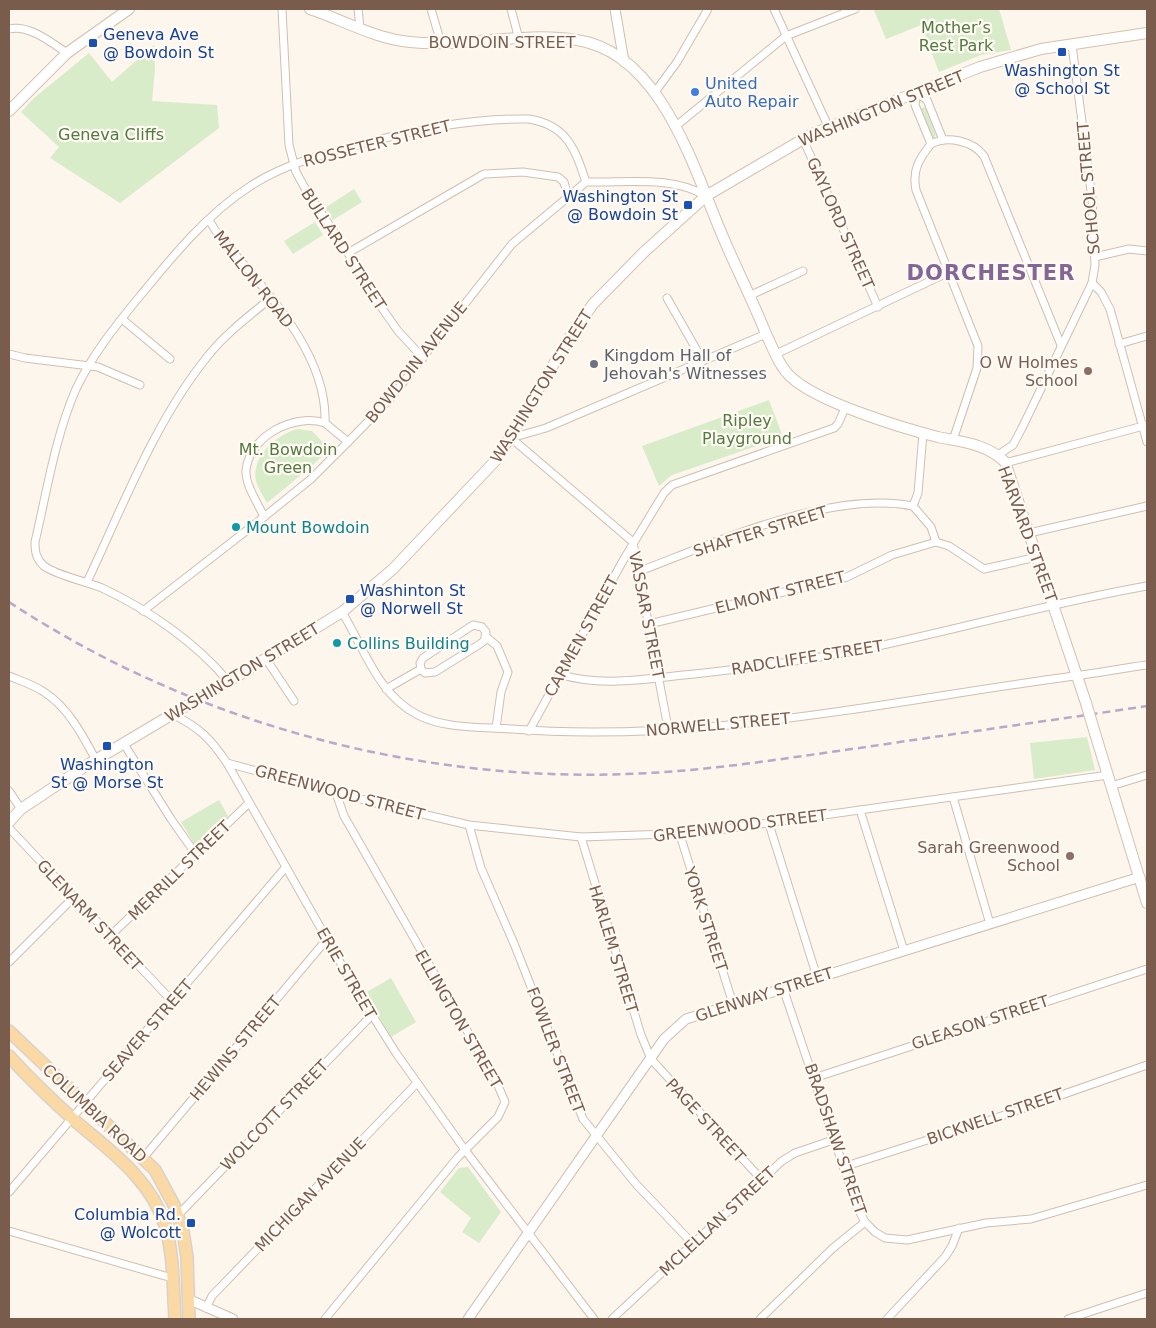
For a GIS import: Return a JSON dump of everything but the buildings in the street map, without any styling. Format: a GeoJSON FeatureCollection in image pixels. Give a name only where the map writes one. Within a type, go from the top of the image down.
{"type":"FeatureCollection","features":[{"type":"Feature","properties":{"kind":"main road"},"geometry":{"type":"LineString","coordinates":[[9,111],[67,53],[128,9]]}},
{"type":"Feature","properties":{"kind":"main road","name":"BOWDOIN STREET"},"geometry":{"type":"LineString","coordinates":[[310,9],[397,40],[441,42],[519,39],[577,40],[609,51],[624,62],[655,92],[676,126],[706,196]]}},
{"type":"Feature","properties":{"kind":"main road","name":"WASHINGTON STREET"},"geometry":{"type":"LineString","coordinates":[[9,822],[21,809],[96,760],[342,612],[393,570],[482,476],[511,438],[573,332],[593,304],[636,259],[706,196],[803,139],[1011,57],[1072,44],[1147,33]]}},
{"type":"Feature","properties":{"kind":"main road","name":"HARVARD STREET"},"geometry":{"type":"LineString","coordinates":[[706,196],[751,295],[766,334],[790,376],[800,384],[846,406],[923,433],[982,447],[998,455],[1005,463],[1086,704],[1111,786],[1143,876],[1147,903]]}},
{"type":"Feature","properties":{"kind":"main road","name":"COLUMBIA ROAD"},"geometry":{"type":"LineString","coordinates":[[9,1031],[40,1063],[144,1157],[155,1170],[178,1215],[186,1248],[189,1319]]}},
{"type":"Feature","properties":{"kind":"main road","name":"COLUMBIA ROAD"},"geometry":{"type":"LineString","coordinates":[[9,1058],[72,1118],[130,1167],[149,1190],[165,1226],[175,1319]]}},
{"type":"Feature","properties":{"kind":"street","name":"BULLARD STREET"},"geometry":{"type":"LineString","coordinates":[[282,9],[289,145],[293,164],[306,190],[348,253],[365,284],[398,331],[422,358]]}},
{"type":"Feature","properties":{"kind":"street"},"geometry":{"type":"LineString","coordinates":[[358,9],[360,28]]}},
{"type":"Feature","properties":{"kind":"street"},"geometry":{"type":"LineString","coordinates":[[431,9],[441,42]]}},
{"type":"Feature","properties":{"kind":"street"},"geometry":{"type":"LineString","coordinates":[[511,9],[519,39]]}},
{"type":"Feature","properties":{"kind":"street"},"geometry":{"type":"LineString","coordinates":[[616,9],[624,62]]}},
{"type":"Feature","properties":{"kind":"street"},"geometry":{"type":"LineString","coordinates":[[655,92],[677,62],[708,9]]}},
{"type":"Feature","properties":{"kind":"street"},"geometry":{"type":"LineString","coordinates":[[774,9],[829,128]]}},
{"type":"Feature","properties":{"kind":"street"},"geometry":{"type":"LineString","coordinates":[[676,126],[786,36],[855,9]]}},
{"type":"Feature","properties":{"kind":"street"},"geometry":{"type":"LineString","coordinates":[[9,29],[20,29],[44,38],[67,53]]}},
{"type":"Feature","properties":{"kind":"street","name":"SCHOOL STREET"},"geometry":{"type":"LineString","coordinates":[[998,455],[1013,445],[1060,345],[1092,283],[1095,258],[1092,199],[1072,44]]}},
{"type":"Feature","properties":{"kind":"street"},"geometry":{"type":"LineString","coordinates":[[930,144],[915,105],[918,93],[927,100],[943,140]]}},
{"type":"Feature","properties":{"kind":"street","name":"ROSSETER STREET"},"geometry":{"type":"LineString","coordinates":[[87,582],[46,567],[36,555],[35,542],[66,416],[87,366],[158,273],[209,220],[250,186],[293,164],[423,128],[499,119],[540,121],[562,133],[578,159],[586,182]]}},
{"type":"Feature","properties":{"kind":"street","name":"GAYLORD STREET"},"geometry":{"type":"LineString","coordinates":[[803,139],[878,307]]}},
{"type":"Feature","properties":{"kind":"street"},"geometry":{"type":"LineString","coordinates":[[953,440],[979,355],[976,338],[916,190],[914,171],[920,157],[930,144],[943,140],[961,142],[974,146],[984,156],[1060,345]]}},
{"type":"Feature","properties":{"kind":"street"},"geometry":{"type":"LineString","coordinates":[[348,253],[484,174],[523,172],[558,177],[564,182],[568,197]]}},
{"type":"Feature","properties":{"kind":"street"},"geometry":{"type":"LineString","coordinates":[[586,182],[667,183],[691,187],[706,196]]}},
{"type":"Feature","properties":{"kind":"street","name":"BOWDOIN AVENUE"},"geometry":{"type":"LineString","coordinates":[[143,611],[310,479],[390,398],[512,244],[586,182]]}},
{"type":"Feature","properties":{"kind":"street","name":"MALLON ROAD"},"geometry":{"type":"LineString","coordinates":[[209,220],[216,233],[290,322],[315,372],[325,407],[325,424]]}},
{"type":"Feature","properties":{"kind":"street"},"geometry":{"type":"LineString","coordinates":[[1095,258],[1128,250],[1147,250]]}},
{"type":"Feature","properties":{"kind":"street"},"geometry":{"type":"LineString","coordinates":[[751,295],[803,271]]}},
{"type":"Feature","properties":{"kind":"street"},"geometry":{"type":"LineString","coordinates":[[776,354],[949,272]]}},
{"type":"Feature","properties":{"kind":"street"},"geometry":{"type":"LineString","coordinates":[[1092,283],[1101,292],[1110,309],[1145,426],[1147,442]]}},
{"type":"Feature","properties":{"kind":"street"},"geometry":{"type":"LineString","coordinates":[[228,681],[210,659],[190,642],[143,611],[87,582],[132,484],[182,392],[207,357],[226,336],[271,298]]}},
{"type":"Feature","properties":{"kind":"street"},"geometry":{"type":"LineString","coordinates":[[667,298],[703,361]]}},
{"type":"Feature","properties":{"kind":"street"},"geometry":{"type":"LineString","coordinates":[[122,319],[170,359]]}},
{"type":"Feature","properties":{"kind":"street"},"geometry":{"type":"LineString","coordinates":[[511,438],[546,428],[766,334]]}},
{"type":"Feature","properties":{"kind":"street"},"geometry":{"type":"LineString","coordinates":[[1119,344],[1147,336]]}},
{"type":"Feature","properties":{"kind":"street"},"geometry":{"type":"LineString","coordinates":[[9,354],[98,367],[140,385]]}},
{"type":"Feature","properties":{"kind":"street","name":"CARMEN STREET"},"geometry":{"type":"LineString","coordinates":[[530,731],[558,674],[633,542],[664,493],[672,485],[834,428],[838,424],[846,406]]}},
{"type":"Feature","properties":{"kind":"street"},"geometry":{"type":"LineString","coordinates":[[264,517],[247,479],[246,469],[250,456],[259,444],[290,422],[305,420],[325,424],[348,442]]}},
{"type":"Feature","properties":{"kind":"street"},"geometry":{"type":"LineString","coordinates":[[1005,463],[1145,426]]}},
{"type":"Feature","properties":{"kind":"street"},"geometry":{"type":"LineString","coordinates":[[923,433],[918,493],[913,506],[931,527],[936,542],[949,546],[984,569],[1036,557]]}},
{"type":"Feature","properties":{"kind":"street","name":"VASSAR STREET"},"geometry":{"type":"LineString","coordinates":[[511,438],[633,542],[640,571],[668,728]]}},
{"type":"Feature","properties":{"kind":"street","name":"SHAFTER STREET"},"geometry":{"type":"LineString","coordinates":[[640,571],[800,514],[863,504],[893,503],[913,506]]}},
{"type":"Feature","properties":{"kind":"street"},"geometry":{"type":"LineString","coordinates":[[1029,533],[1147,506]]}},
{"type":"Feature","properties":{"kind":"street","name":"ELMONT STREET"},"geometry":{"type":"LineString","coordinates":[[649,624],[847,577],[892,555],[936,542]]}},
{"type":"Feature","properties":{"kind":"street","name":"RADCLIFFE STREET"},"geometry":{"type":"LineString","coordinates":[[558,674],[592,681],[659,677],[830,656],[918,637],[1052,604],[1147,586]]}},
{"type":"Feature","properties":{"kind":"street","name":"NORWELL STREET"},"geometry":{"type":"LineString","coordinates":[[342,612],[386,689],[406,708],[436,722],[530,731],[621,732],[862,709],[985,688],[1147,665]]}},
{"type":"Feature","properties":{"kind":"street"},"geometry":{"type":"LineString","coordinates":[[473,625],[482,627],[486,632],[480,644],[435,672],[425,673],[421,669],[420,663],[423,658],[473,625]]}},
{"type":"Feature","properties":{"kind":"street"},"geometry":{"type":"LineString","coordinates":[[485,636],[498,646],[508,672],[501,692],[496,728]]}},
{"type":"Feature","properties":{"kind":"street"},"geometry":{"type":"LineString","coordinates":[[266,659],[294,701]]}},
{"type":"Feature","properties":{"kind":"street"},"geometry":{"type":"LineString","coordinates":[[386,689],[421,669]]}},
{"type":"Feature","properties":{"kind":"street"},"geometry":{"type":"LineString","coordinates":[[9,676],[44,692],[58,703],[70,718],[96,760]]}},
{"type":"Feature","properties":{"kind":"street","name":"ERIE STREET"},"geometry":{"type":"LineString","coordinates":[[172,714],[198,728],[210,738],[227,764],[248,804],[371,1016],[465,1150],[594,1319]]}},
{"type":"Feature","properties":{"kind":"street"},"geometry":{"type":"LineString","coordinates":[[124,744],[195,854]]}},
{"type":"Feature","properties":{"kind":"street","name":"GREENWOOD STREET"},"geometry":{"type":"LineString","coordinates":[[227,764],[336,793],[470,825],[581,837],[680,834],[770,824],[1108,775]]}},
{"type":"Feature","properties":{"kind":"street"},"geometry":{"type":"LineString","coordinates":[[1111,786],[1147,775]]}},
{"type":"Feature","properties":{"kind":"street"},"geometry":{"type":"LineString","coordinates":[[9,792],[21,809]]}},
{"type":"Feature","properties":{"kind":"street","name":"ELLINGTON STREET"},"geometry":{"type":"LineString","coordinates":[[325,1319],[465,1150],[504,1108],[505,1102],[344,816],[336,793]]}},
{"type":"Feature","properties":{"kind":"street"},"geometry":{"type":"LineString","coordinates":[[952,798],[990,924]]}},
{"type":"Feature","properties":{"kind":"street","name":"MERRILL STREET"},"geometry":{"type":"LineString","coordinates":[[110,936],[248,804]]}},
{"type":"Feature","properties":{"kind":"street"},"geometry":{"type":"LineString","coordinates":[[860,810],[904,951]]}},
{"type":"Feature","properties":{"kind":"street"},"geometry":{"type":"LineString","coordinates":[[770,824],[817,977]]}},
{"type":"Feature","properties":{"kind":"street","name":"FOWLER STREET"},"geometry":{"type":"LineString","coordinates":[[470,825],[481,868],[515,946],[583,1118],[596,1137],[636,1184],[693,1244]]}},
{"type":"Feature","properties":{"kind":"street","name":"GLENARM STREET"},"geometry":{"type":"LineString","coordinates":[[9,828],[172,1001]]}},
{"type":"Feature","properties":{"kind":"street","name":"YORK STREET"},"geometry":{"type":"LineString","coordinates":[[680,834],[733,1004]]}},
{"type":"Feature","properties":{"kind":"street","name":"HARLEM STREET"},"geometry":{"type":"LineString","coordinates":[[581,837],[641,1035],[652,1059]]}},
{"type":"Feature","properties":{"kind":"street","name":"SEAVER STREET"},"geometry":{"type":"LineString","coordinates":[[9,1192],[285,868]]}},
{"type":"Feature","properties":{"kind":"street","name":"GLENWAY STREET"},"geometry":{"type":"LineString","coordinates":[[468,1319],[652,1059],[664,1039],[686,1019],[1143,876]]}},
{"type":"Feature","properties":{"kind":"street"},"geometry":{"type":"LineString","coordinates":[[9,962],[73,898]]}},
{"type":"Feature","properties":{"kind":"street","name":"HEWINS STREET"},"geometry":{"type":"LineString","coordinates":[[144,1157],[327,939]]}},
{"type":"Feature","properties":{"kind":"street","name":"GLEASON STREET"},"geometry":{"type":"LineString","coordinates":[[814,1078],[1147,969]]}},
{"type":"Feature","properties":{"kind":"street","name":"BRADSHAW STREET"},"geometry":{"type":"LineString","coordinates":[[784,988],[842,1167],[857,1207],[865,1222],[875,1232],[885,1238],[897,1240],[959,1228],[1038,1217],[1147,1185]]}},
{"type":"Feature","properties":{"kind":"street","name":"WOLCOTT STREET"},"geometry":{"type":"LineString","coordinates":[[178,1215],[371,1016]]}},
{"type":"Feature","properties":{"kind":"street","name":"PAGE STREET"},"geometry":{"type":"LineString","coordinates":[[652,1059],[762,1180]]}},
{"type":"Feature","properties":{"kind":"street","name":"BICKNELL STREET"},"geometry":{"type":"LineString","coordinates":[[842,1167],[990,1120],[1147,1065]]}},
{"type":"Feature","properties":{"kind":"street","name":"MICHIGAN AVENUE"},"geometry":{"type":"LineString","coordinates":[[209,1309],[212,1296],[417,1084]]}},
{"type":"Feature","properties":{"kind":"street","name":"MCLELLAN STREET"},"geometry":{"type":"LineString","coordinates":[[612,1319],[788,1156],[834,1140]]}},
{"type":"Feature","properties":{"kind":"street"},"geometry":{"type":"LineString","coordinates":[[760,1319],[833,1248],[865,1222]]}},
{"type":"Feature","properties":{"kind":"street"},"geometry":{"type":"LineString","coordinates":[[886,1319],[945,1257],[952,1246],[959,1228]]}},
{"type":"Feature","properties":{"kind":"street"},"geometry":{"type":"LineString","coordinates":[[9,1232],[172,1278]]}},
{"type":"Feature","properties":{"kind":"street"},"geometry":{"type":"LineString","coordinates":[[1068,1319],[1147,1293]]}},
{"type":"Feature","properties":{"kind":"street"},"geometry":{"type":"LineString","coordinates":[[188,1299],[233,1319]]}},
{"type":"Feature","properties":{"kind":"green space","name":"Mother’s Rest Park"},"geometry":{"type":"Polygon","coordinates":[[[999,9],[1011,50],[981,55],[939,72],[921,25],[886,39],[874,10],[999,9]]]}},
{"type":"Feature","properties":{"kind":"green space","name":"Geneva Cliffs"},"geometry":{"type":"Polygon","coordinates":[[[154,45],[155,69],[152,101],[217,105],[219,128],[120,203],[50,158],[59,147],[21,112],[34,98],[89,53],[112,82],[154,45]]]}},
{"type":"Feature","properties":{"kind":"green space"},"geometry":{"type":"Polygon","coordinates":[[[925,107],[936,135],[933,139],[919,109],[925,107]]]}},
{"type":"Feature","properties":{"kind":"green space"},"geometry":{"type":"Polygon","coordinates":[[[354,189],[362,202],[333,220],[325,208],[354,189]]]}},
{"type":"Feature","properties":{"kind":"green space"},"geometry":{"type":"Polygon","coordinates":[[[315,222],[323,235],[293,254],[284,241],[315,222]]]}},
{"type":"Feature","properties":{"kind":"green space","name":"Ripley Playground"},"geometry":{"type":"Polygon","coordinates":[[[769,400],[783,437],[672,475],[659,486],[642,446],[769,400]]]}},
{"type":"Feature","properties":{"kind":"green space","name":"Mt. Bowdoin Green"},"geometry":{"type":"Polygon","coordinates":[[[297,429],[312,431],[329,449],[313,465],[267,503],[256,481],[255,472],[257,464],[273,442],[297,429]]]}},
{"type":"Feature","properties":{"kind":"green space"},"geometry":{"type":"Polygon","coordinates":[[[1087,737],[1095,770],[1034,779],[1030,743],[1087,737]]]}},
{"type":"Feature","properties":{"kind":"green space"},"geometry":{"type":"Polygon","coordinates":[[[219,800],[228,816],[196,847],[181,822],[219,800]]]}},
{"type":"Feature","properties":{"kind":"green space"},"geometry":{"type":"Polygon","coordinates":[[[391,978],[416,1022],[391,1037],[365,993],[391,978]]]}},
{"type":"Feature","properties":{"kind":"green space"},"geometry":{"type":"Polygon","coordinates":[[[468,1167],[501,1212],[479,1243],[462,1232],[471,1218],[440,1192],[459,1168],[468,1167]]]}},
{"type":"Feature","properties":{"kind":"railway"},"geometry":{"type":"LineString","coordinates":[[9,602],[81,645],[157,682],[235,714],[316,738],[398,757],[481,769],[565,774],[649,773],[704,769],[785,759],[1147,706]]}},
{"type":"Feature","properties":{"kind":"place","name":"Geneva Ave @ Bowdoin St"},"geometry":{"type":"Point","coordinates":[93,43]}},
{"type":"Feature","properties":{"kind":"place","name":"Washington St @ School St"},"geometry":{"type":"Point","coordinates":[1062,52]}},
{"type":"Feature","properties":{"kind":"place","name":"United Auto Repair"},"geometry":{"type":"Point","coordinates":[695,92]}},
{"type":"Feature","properties":{"kind":"place","name":"Washington St @ Bowdoin St"},"geometry":{"type":"Point","coordinates":[688,205]}},
{"type":"Feature","properties":{"kind":"place","name":"Kingdom Hall of Jehovah's Witnesses"},"geometry":{"type":"Point","coordinates":[594,364]}},
{"type":"Feature","properties":{"kind":"place","name":"O W Holmes School"},"geometry":{"type":"Point","coordinates":[1088,371]}},
{"type":"Feature","properties":{"kind":"place","name":"Mount Bowdoin"},"geometry":{"type":"Point","coordinates":[236,527]}},
{"type":"Feature","properties":{"kind":"place","name":"Washinton St @ Norwell St"},"geometry":{"type":"Point","coordinates":[350,599]}},
{"type":"Feature","properties":{"kind":"place","name":"Collins Building"},"geometry":{"type":"Point","coordinates":[337,643]}},
{"type":"Feature","properties":{"kind":"place","name":"Washington St @ Morse St"},"geometry":{"type":"Point","coordinates":[107,746]}},
{"type":"Feature","properties":{"kind":"place","name":"Sarah Greenwood School"},"geometry":{"type":"Point","coordinates":[1070,856]}},
{"type":"Feature","properties":{"kind":"place","name":"Columbia Rd. @ Wolcott"},"geometry":{"type":"Point","coordinates":[191,1223]}},
{"type":"Feature","properties":{"kind":"district","name":"DORCHESTER"},"geometry":{"type":"Point","coordinates":[991,273]}}]}
